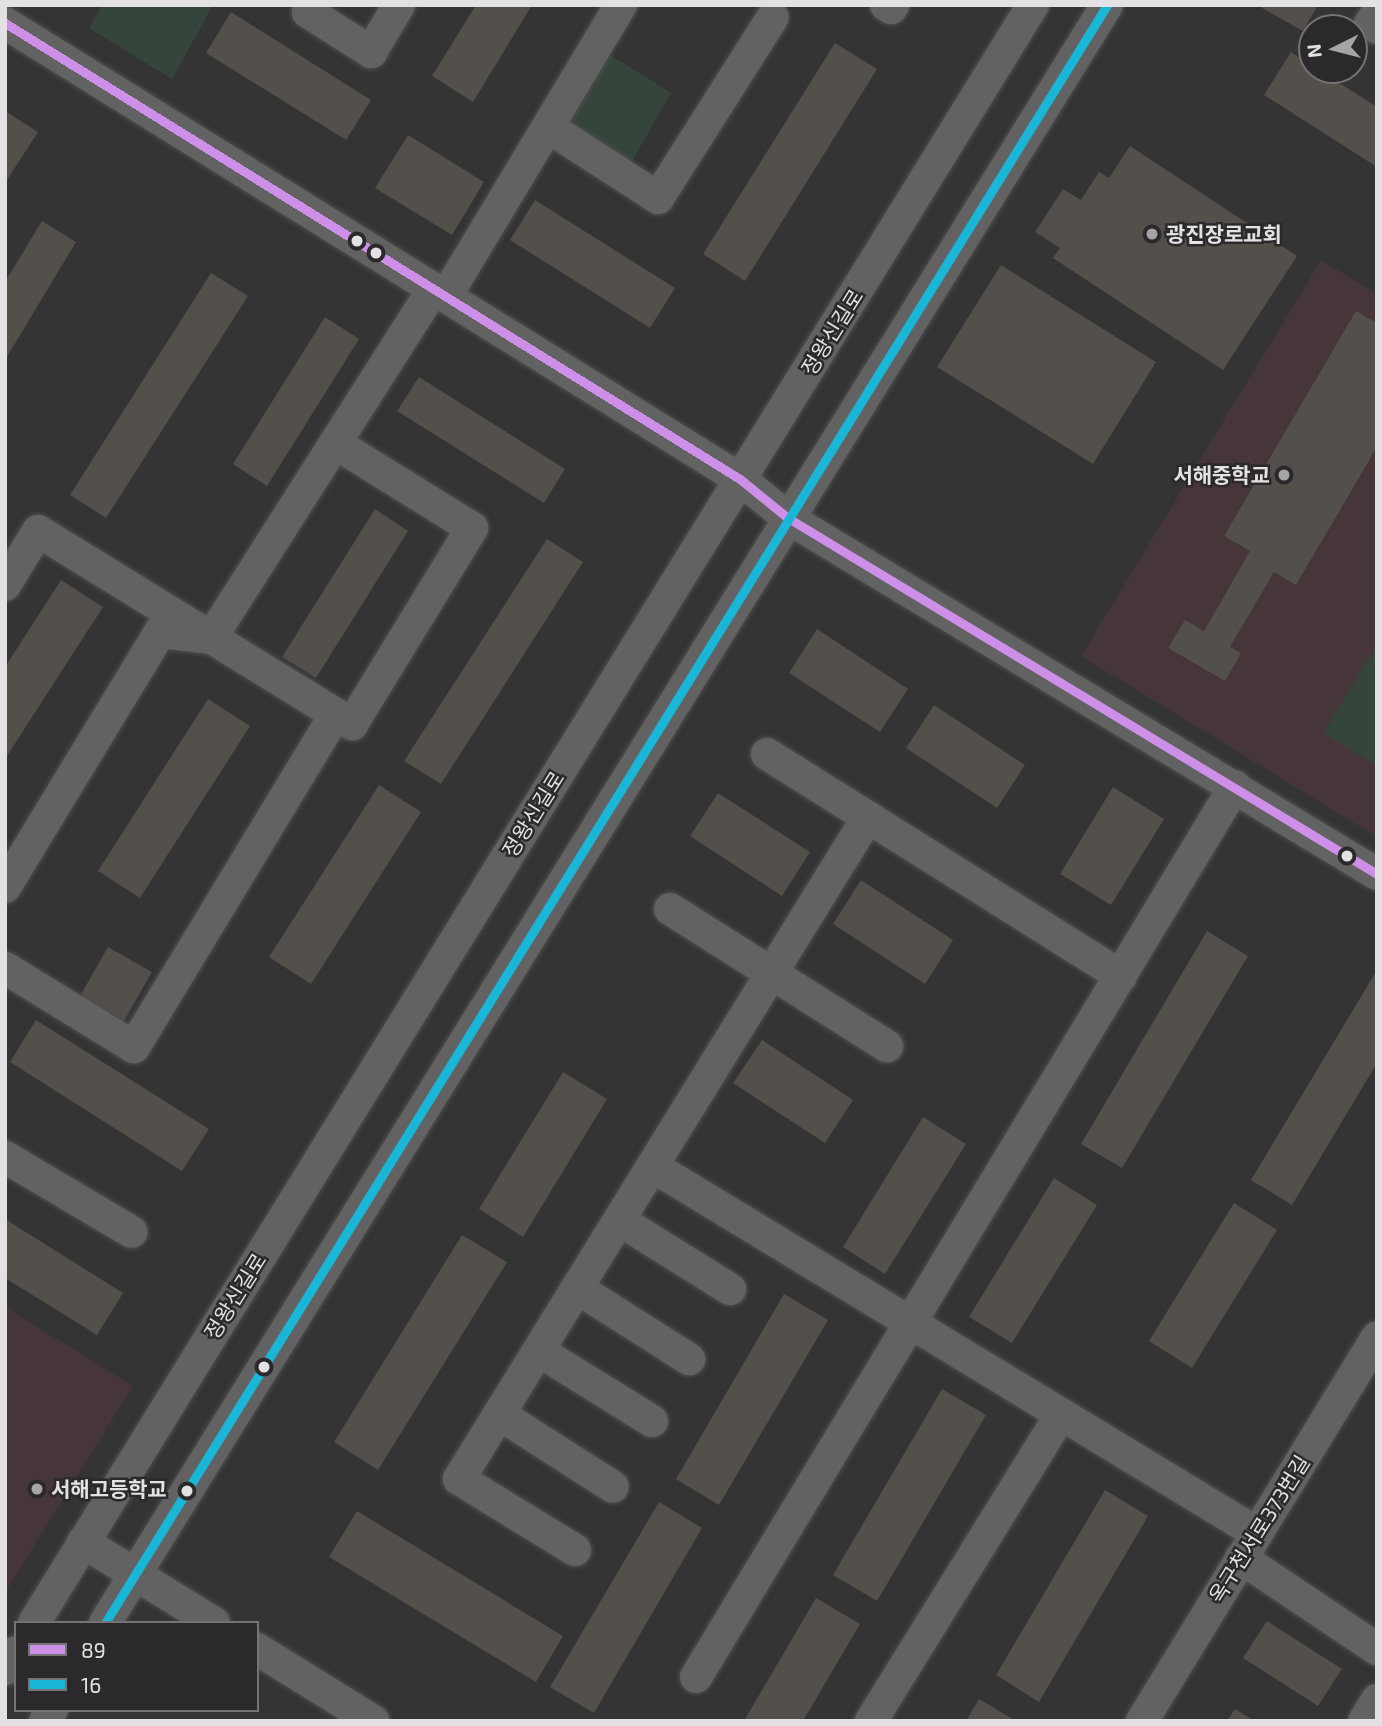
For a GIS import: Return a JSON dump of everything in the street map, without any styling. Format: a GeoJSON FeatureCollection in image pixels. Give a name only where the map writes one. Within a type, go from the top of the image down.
{"type":"FeatureCollection","features":[{"type":"Feature","properties":{"kind":"street"},"geometry":{"type":"LineString","coordinates":[[312,5],[308,12],[371,52],[399,5]]}},
{"type":"Feature","properties":{"kind":"street"},"geometry":{"type":"LineString","coordinates":[[212,638],[335,443],[439,293],[548,127],[621,5]]}},
{"type":"Feature","properties":{"kind":"street"},"geometry":{"type":"LineString","coordinates":[[886,5],[891,8],[893,5]]}},
{"type":"Feature","properties":{"kind":"street","name":"정왕신길로"},"geometry":{"type":"LineString","coordinates":[[35,1621],[1033,5]]}},
{"type":"Feature","properties":{"kind":"street"},"geometry":{"type":"LineString","coordinates":[[106,1621],[1107,5]]}},
{"type":"Feature","properties":{"kind":"street"},"geometry":{"type":"LineString","coordinates":[[1377,13],[1370,24],[1377,28]]}},
{"type":"Feature","properties":{"kind":"street"},"geometry":{"type":"LineString","coordinates":[[548,127],[659,198],[773,17]]}},
{"type":"Feature","properties":{"kind":"street"},"geometry":{"type":"LineString","coordinates":[[5,23],[740,479],[788,518],[1377,874]]}},
{"type":"Feature","properties":{"kind":"street"},"geometry":{"type":"LineString","coordinates":[[5,585],[38,531],[352,724],[472,528],[335,443]]}},
{"type":"Feature","properties":{"kind":"street"},"geometry":{"type":"LineString","coordinates":[[5,887],[160,632],[212,638]]}},
{"type":"Feature","properties":{"kind":"street"},"geometry":{"type":"LineString","coordinates":[[5,968],[134,1047],[336,714]]}},
{"type":"Feature","properties":{"kind":"street"},"geometry":{"type":"LineString","coordinates":[[767,754],[1121,976]]}},
{"type":"Feature","properties":{"kind":"street"},"geometry":{"type":"LineString","coordinates":[[696,1676],[1235,786]]}},
{"type":"Feature","properties":{"kind":"street"},"geometry":{"type":"LineString","coordinates":[[575,1550],[459,1479],[868,817]]}},
{"type":"Feature","properties":{"kind":"street"},"geometry":{"type":"LineString","coordinates":[[670,909],[887,1046]]}},
{"type":"Feature","properties":{"kind":"street"},"geometry":{"type":"LineString","coordinates":[[5,1157],[132,1232]]}},
{"type":"Feature","properties":{"kind":"street"},"geometry":{"type":"LineString","coordinates":[[652,1167],[1061,1414],[1249,1545],[1377,1649]]}},
{"type":"Feature","properties":{"kind":"street"},"geometry":{"type":"LineString","coordinates":[[619,1220],[730,1289]]}},
{"type":"Feature","properties":{"kind":"street"},"geometry":{"type":"LineString","coordinates":[[577,1288],[689,1359]]}},
{"type":"Feature","properties":{"kind":"street","name":"옥구천서로373번길"},"geometry":{"type":"LineString","coordinates":[[1142,1721],[1377,1337]]}},
{"type":"Feature","properties":{"kind":"street"},"geometry":{"type":"LineString","coordinates":[[538,1351],[652,1420]]}},
{"type":"Feature","properties":{"kind":"street"},"geometry":{"type":"LineString","coordinates":[[499,1414],[613,1487]]}},
{"type":"Feature","properties":{"kind":"street"},"geometry":{"type":"LineString","coordinates":[[871,1721],[1061,1414]]}},
{"type":"Feature","properties":{"kind":"street"},"geometry":{"type":"LineString","coordinates":[[83,1542],[211,1621]]}},
{"type":"Feature","properties":{"kind":"street"},"geometry":{"type":"LineString","coordinates":[[259,1650],[373,1721]]}},
{"type":"Feature","properties":{"kind":"street"},"geometry":{"type":"LineString","coordinates":[[1364,1721],[1377,1700]]}},
{"type":"Feature","properties":{"kind":"shaded area","name":"서해중학교"},"geometry":{"type":"Polygon","coordinates":[[[1321,260],[1377,294],[1377,837],[1081,656],[1321,260]]]}},
{"type":"Feature","properties":{"kind":"shaded area","name":"서해고등학교"},"geometry":{"type":"Polygon","coordinates":[[[5,1307],[133,1386],[5,1593],[5,1307]]]}},
{"type":"Feature","properties":{"kind":"green space"},"geometry":{"type":"Polygon","coordinates":[[[102,5],[213,5],[172,79],[89,28],[102,5]]]}},
{"type":"Feature","properties":{"kind":"green space"},"geometry":{"type":"Polygon","coordinates":[[[604,51],[671,93],[631,163],[564,121],[604,51]]]}},
{"type":"Feature","properties":{"kind":"green space"},"geometry":{"type":"Polygon","coordinates":[[[1377,645],[1377,766],[1323,733],[1377,645]]]}},
{"type":"Feature","properties":{"kind":"building"},"geometry":{"type":"Polygon","coordinates":[[[476,5],[532,5],[473,102],[432,76],[476,5]]]}},
{"type":"Feature","properties":{"kind":"building"},"geometry":{"type":"Polygon","coordinates":[[[1263,5],[1318,5],[1313,14],[1298,14],[1298,28],[1262,8],[1263,5]]]}},
{"type":"Feature","properties":{"kind":"building"},"geometry":{"type":"Polygon","coordinates":[[[231,12],[371,100],[346,140],[206,53],[231,12]]]}},
{"type":"Feature","properties":{"kind":"building"},"geometry":{"type":"Polygon","coordinates":[[[835,43],[877,69],[745,281],[703,254],[835,43]]]}},
{"type":"Feature","properties":{"kind":"building"},"geometry":{"type":"Polygon","coordinates":[[[1291,52],[1298,57],[1298,84],[1341,84],[1377,107],[1377,167],[1264,95],[1291,52]]]}},
{"type":"Feature","properties":{"kind":"building"},"geometry":{"type":"Polygon","coordinates":[[[5,111],[38,132],[5,183],[5,111]]]}},
{"type":"Feature","properties":{"kind":"building"},"geometry":{"type":"Polygon","coordinates":[[[408,135],[484,182],[452,235],[375,188],[408,135]]]}},
{"type":"Feature","properties":{"kind":"building","name":"광진장로교회"},"geometry":{"type":"Polygon","coordinates":[[[1130,146],[1297,256],[1223,370],[1053,258],[1060,248],[1035,232],[1063,189],[1081,200],[1099,172],[1109,178],[1130,146]]]}},
{"type":"Feature","properties":{"kind":"building"},"geometry":{"type":"Polygon","coordinates":[[[535,200],[675,288],[650,328],[510,240],[535,200]]]}},
{"type":"Feature","properties":{"kind":"building"},"geometry":{"type":"Polygon","coordinates":[[[42,221],[76,242],[5,360],[5,282],[42,221]]]}},
{"type":"Feature","properties":{"kind":"building"},"geometry":{"type":"Polygon","coordinates":[[[1001,265],[1156,362],[1093,464],[937,367],[1001,265]]]}},
{"type":"Feature","properties":{"kind":"building"},"geometry":{"type":"Polygon","coordinates":[[[211,273],[248,296],[106,518],[70,495],[211,273]]]}},
{"type":"Feature","properties":{"kind":"building"},"geometry":{"type":"Polygon","coordinates":[[[1356,311],[1377,323],[1377,447],[1296,585],[1274,572],[1230,647],[1241,653],[1225,681],[1168,648],[1185,620],[1204,631],[1250,551],[1224,536],[1356,311]]]}},
{"type":"Feature","properties":{"kind":"building"},"geometry":{"type":"Polygon","coordinates":[[[325,317],[359,339],[267,486],[233,464],[325,317]]]}},
{"type":"Feature","properties":{"kind":"building"},"geometry":{"type":"Polygon","coordinates":[[[419,377],[565,469],[544,503],[397,411],[419,377]]]}},
{"type":"Feature","properties":{"kind":"building"},"geometry":{"type":"Polygon","coordinates":[[[375,509],[408,531],[316,678],[282,657],[375,509]]]}},
{"type":"Feature","properties":{"kind":"building"},"geometry":{"type":"Polygon","coordinates":[[[547,539],[583,562],[441,784],[404,761],[547,539]]]}},
{"type":"Feature","properties":{"kind":"building"},"geometry":{"type":"Polygon","coordinates":[[[61,580],[103,607],[5,759],[5,667],[61,580]]]}},
{"type":"Feature","properties":{"kind":"building"},"geometry":{"type":"Polygon","coordinates":[[[817,629],[908,689],[880,732],[789,673],[817,629]]]}},
{"type":"Feature","properties":{"kind":"building"},"geometry":{"type":"Polygon","coordinates":[[[208,699],[250,726],[140,898],[98,871],[208,699]]]}},
{"type":"Feature","properties":{"kind":"building"},"geometry":{"type":"Polygon","coordinates":[[[934,705],[1025,765],[997,808],[906,748],[934,705]]]}},
{"type":"Feature","properties":{"kind":"building"},"geometry":{"type":"Polygon","coordinates":[[[379,785],[421,812],[311,984],[269,957],[379,785]]]}},
{"type":"Feature","properties":{"kind":"building"},"geometry":{"type":"Polygon","coordinates":[[[1113,787],[1164,819],[1111,905],[1060,874],[1113,787]]]}},
{"type":"Feature","properties":{"kind":"building"},"geometry":{"type":"Polygon","coordinates":[[[718,793],[810,852],[782,896],[690,836],[718,793]]]}},
{"type":"Feature","properties":{"kind":"building"},"geometry":{"type":"Polygon","coordinates":[[[861,880],[953,940],[925,984],[833,924],[861,880]]]}},
{"type":"Feature","properties":{"kind":"building"},"geometry":{"type":"Polygon","coordinates":[[[1207,931],[1248,956],[1122,1168],[1081,1144],[1207,931]]]}},
{"type":"Feature","properties":{"kind":"building"},"geometry":{"type":"Polygon","coordinates":[[[108,947],[152,972],[124,1021],[80,996],[108,947]]]}},
{"type":"Feature","properties":{"kind":"building"},"geometry":{"type":"Polygon","coordinates":[[[1377,970],[1377,1063],[1292,1205],[1251,1180],[1377,970]]]}},
{"type":"Feature","properties":{"kind":"building"},"geometry":{"type":"Polygon","coordinates":[[[36,1020],[209,1129],[182,1171],[10,1062],[36,1020]]]}},
{"type":"Feature","properties":{"kind":"building"},"geometry":{"type":"Polygon","coordinates":[[[762,1040],[853,1100],[825,1143],[733,1083],[762,1040]]]}},
{"type":"Feature","properties":{"kind":"building"},"geometry":{"type":"Polygon","coordinates":[[[563,1072],[607,1099],[523,1237],[479,1209],[563,1072]]]}},
{"type":"Feature","properties":{"kind":"building"},"geometry":{"type":"Polygon","coordinates":[[[923,1117],[966,1144],[885,1274],[843,1247],[923,1117]]]}},
{"type":"Feature","properties":{"kind":"building"},"geometry":{"type":"Polygon","coordinates":[[[1054,1178],[1097,1205],[1012,1343],[969,1317],[1054,1178]]]}},
{"type":"Feature","properties":{"kind":"building"},"geometry":{"type":"Polygon","coordinates":[[[1234,1203],[1277,1230],[1192,1368],[1149,1341],[1234,1203]]]}},
{"type":"Feature","properties":{"kind":"building"},"geometry":{"type":"Polygon","coordinates":[[[5,1219],[123,1293],[97,1335],[5,1278],[5,1219]]]}},
{"type":"Feature","properties":{"kind":"building"},"geometry":{"type":"Polygon","coordinates":[[[462,1235],[507,1262],[378,1470],[334,1442],[462,1235]]]}},
{"type":"Feature","properties":{"kind":"building"},"geometry":{"type":"Polygon","coordinates":[[[784,1294],[828,1320],[719,1505],[676,1479],[784,1294]]]}},
{"type":"Feature","properties":{"kind":"building"},"geometry":{"type":"Polygon","coordinates":[[[942,1389],[986,1415],[877,1601],[833,1575],[942,1389]]]}},
{"type":"Feature","properties":{"kind":"building"},"geometry":{"type":"Polygon","coordinates":[[[1105,1490],[1148,1516],[1039,1702],[996,1675],[1105,1490]]]}},
{"type":"Feature","properties":{"kind":"building"},"geometry":{"type":"Polygon","coordinates":[[[659,1502],[702,1528],[594,1713],[550,1687],[659,1502]]]}},
{"type":"Feature","properties":{"kind":"building"},"geometry":{"type":"Polygon","coordinates":[[[357,1511],[563,1636],[536,1682],[329,1557],[357,1511]]]}},
{"type":"Feature","properties":{"kind":"building"},"geometry":{"type":"Polygon","coordinates":[[[816,1598],[860,1624],[803,1721],[744,1721],[816,1598]]]}},
{"type":"Feature","properties":{"kind":"building"},"geometry":{"type":"Polygon","coordinates":[[[1267,1621],[1342,1669],[1318,1706],[1243,1658],[1267,1621]]]}},
{"type":"Feature","properties":{"kind":"building"},"geometry":{"type":"Polygon","coordinates":[[[979,1699],[1016,1721],[966,1721],[979,1699]]]}},
{"type":"Feature","properties":{"kind":"building"},"geometry":{"type":"Polygon","coordinates":[[[1235,1709],[1255,1721],[1227,1721],[1235,1709]]]}},
{"type":"Feature","properties":{"kind":"transit line","name":"16"},"geometry":{"type":"LineString","coordinates":[[106,1621],[1107,5]]}},
{"type":"Feature","properties":{"kind":"transit line","name":"89"},"geometry":{"type":"LineString","coordinates":[[5,23],[740,479],[788,518],[1377,874]]}},
{"type":"Feature","properties":{"kind":"place","name":"광진장로교회"},"geometry":{"type":"Point","coordinates":[1152,234]}},
{"type":"Feature","properties":{"kind":"place","name":"서해중학교"},"geometry":{"type":"Point","coordinates":[1284,475]}},
{"type":"Feature","properties":{"kind":"place","name":"서해고등학교"},"geometry":{"type":"Point","coordinates":[37,1489]}}]}
